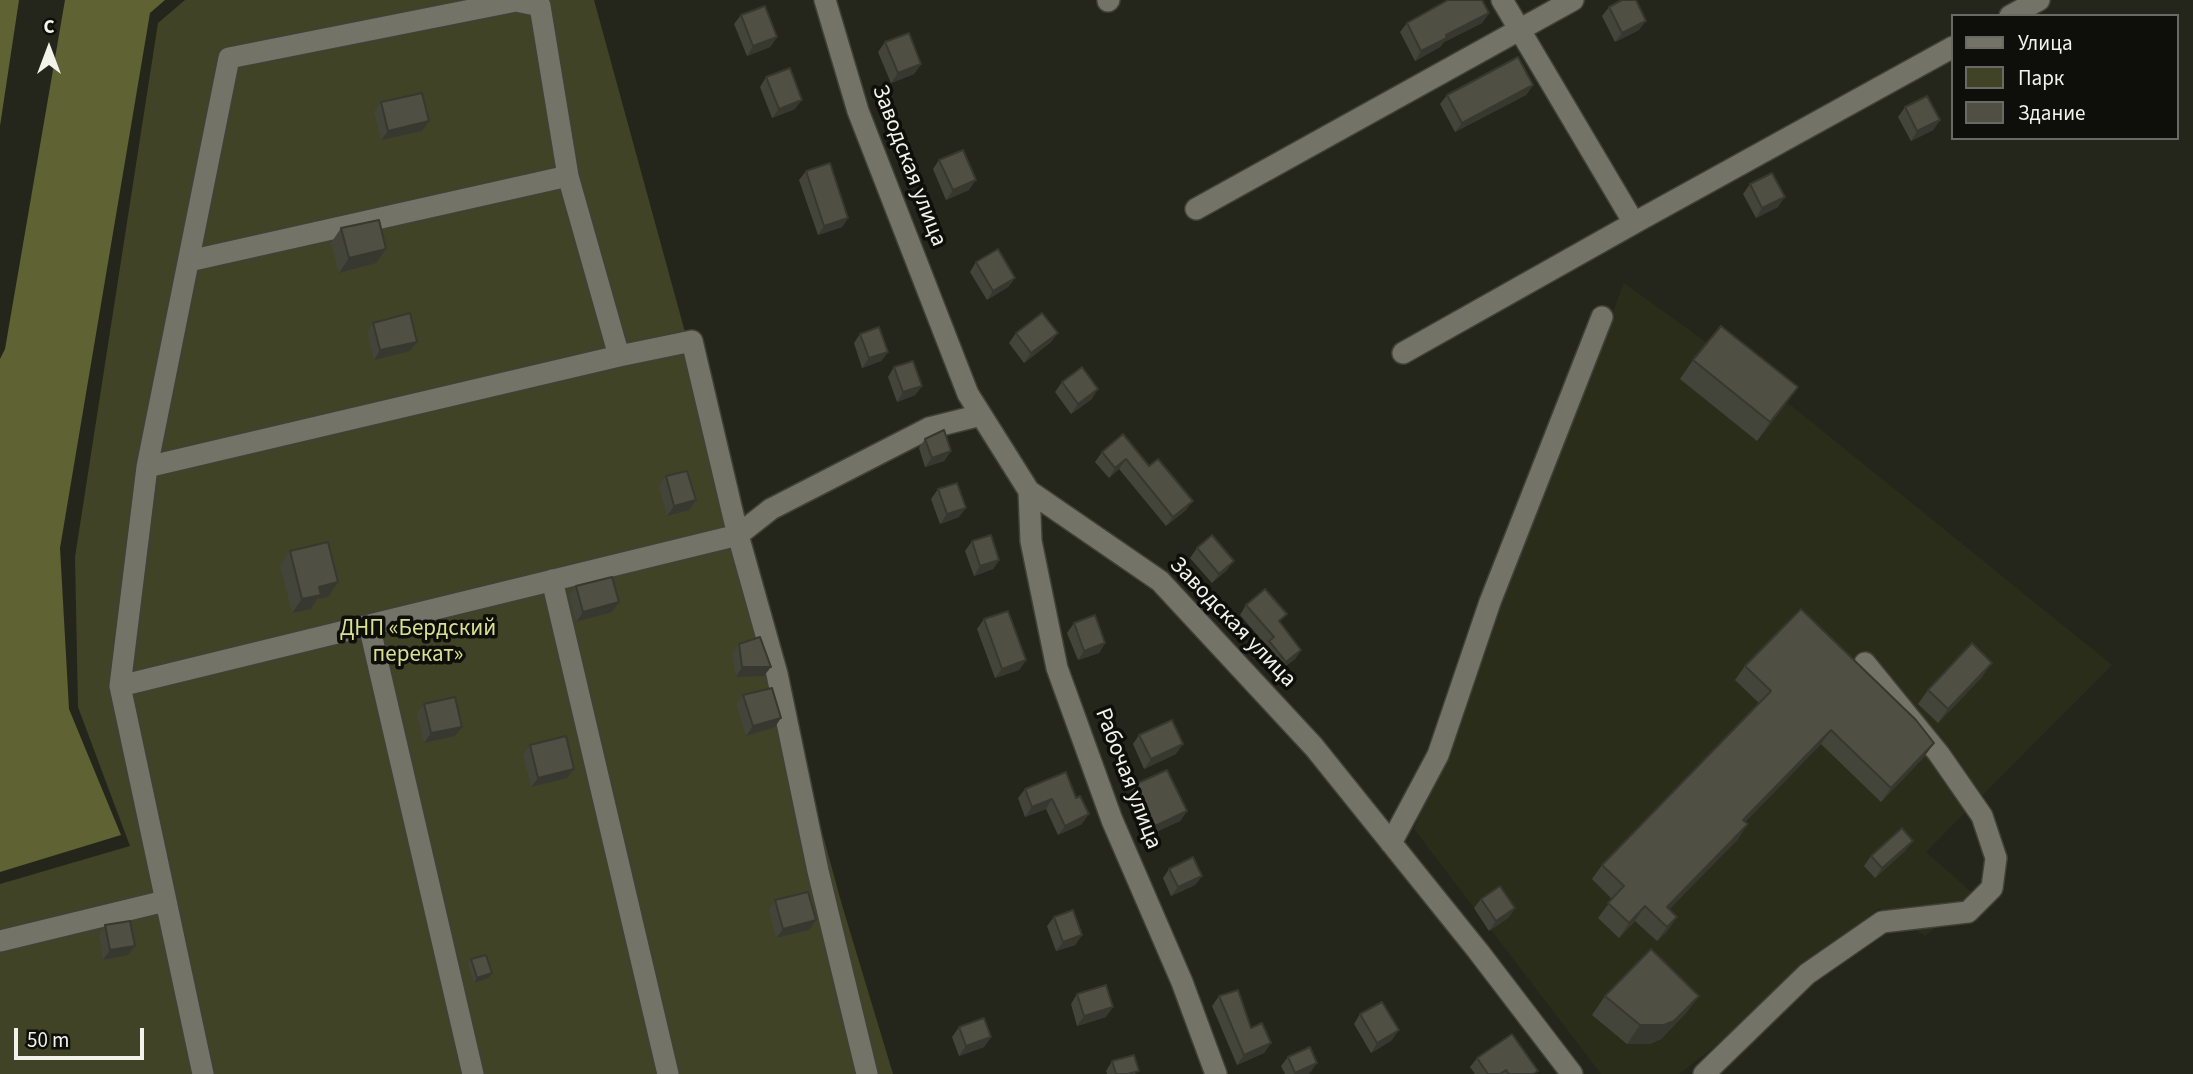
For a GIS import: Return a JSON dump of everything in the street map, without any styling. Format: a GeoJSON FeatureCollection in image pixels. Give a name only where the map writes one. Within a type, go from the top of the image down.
{"type":"FeatureCollection","features":[{"type":"Feature","properties":{"kind":"street","name":"Заводская улица"},"geometry":{"type":"LineString","coordinates":[[825,0],[858,111],[968,394],[1028,491],[1160,581],[1314,747],[1572,1074]]}},
{"type":"Feature","properties":{"kind":"street"},"geometry":{"type":"LineString","coordinates":[[1502,0],[1634,223]]}},
{"type":"Feature","properties":{"kind":"street"},"geometry":{"type":"LineString","coordinates":[[1196,209],[1573,0]]}},
{"type":"Feature","properties":{"kind":"street"},"geometry":{"type":"LineString","coordinates":[[2014,14],[2039,0]]}},
{"type":"Feature","properties":{"kind":"street"},"geometry":{"type":"LineString","coordinates":[[203,1074],[120,687],[148,467],[229,58],[516,1],[540,6],[568,176],[619,356]]}},
{"type":"Feature","properties":{"kind":"street"},"geometry":{"type":"LineString","coordinates":[[1403,353],[1952,48]]}},
{"type":"Feature","properties":{"kind":"street"},"geometry":{"type":"LineString","coordinates":[[189,261],[568,176]]}},
{"type":"Feature","properties":{"kind":"street"},"geometry":{"type":"LineString","coordinates":[[1391,843],[1438,755],[1490,602],[1602,317]]}},
{"type":"Feature","properties":{"kind":"street"},"geometry":{"type":"LineString","coordinates":[[148,467],[692,341],[738,535],[776,674],[818,871],[867,1074]]}},
{"type":"Feature","properties":{"kind":"street"},"geometry":{"type":"LineString","coordinates":[[120,687],[738,535],[771,509],[929,428],[981,415]]}},
{"type":"Feature","properties":{"kind":"street","name":"Рабочая улица"},"geometry":{"type":"LineString","coordinates":[[1028,491],[1031,541],[1056,667],[1112,820],[1182,982],[1216,1074]]}},
{"type":"Feature","properties":{"kind":"street"},"geometry":{"type":"LineString","coordinates":[[552,580],[668,1074]]}},
{"type":"Feature","properties":{"kind":"street"},"geometry":{"type":"LineString","coordinates":[[369,625],[473,1074]]}},
{"type":"Feature","properties":{"kind":"street"},"geometry":{"type":"LineString","coordinates":[[1704,1074],[1807,974],[1882,922],[1968,912],[1992,888],[1996,858],[1982,816],[1939,754],[1865,663]]}},
{"type":"Feature","properties":{"kind":"street"},"geometry":{"type":"LineString","coordinates":[[0,941],[165,901]]}},
{"type":"Feature","properties":{"kind":"shaded area"},"geometry":{"type":"Polygon","coordinates":[[[1624,283],[1767,386],[2112,665],[1926,852],[1976,896],[1925,936],[1879,908],[1770,1004],[1679,1074],[1601,1074],[1414,829],[1624,283]]]}},
{"type":"Feature","properties":{"kind":"green space"},"geometry":{"type":"Polygon","coordinates":[[[0,0],[19,0],[0,126],[0,0]]]}},
{"type":"Feature","properties":{"kind":"green space"},"geometry":{"type":"Polygon","coordinates":[[[65,0],[165,0],[150,13],[60,548],[69,709],[121,835],[0,872],[0,359],[5,349],[65,0]]]}},
{"type":"Feature","properties":{"kind":"green space","name":"ДНП «Бердский перекат»"},"geometry":{"type":"Polygon","coordinates":[[[185,0],[594,0],[842,905],[893,1074],[0,1074],[0,884],[130,846],[78,707],[75,557],[158,23],[185,0]]]}},
{"type":"Feature","properties":{"kind":"building"},"geometry":{"type":"Polygon","coordinates":[[[1448,0],[1482,0],[1489,13],[1421,51],[1407,23],[1448,0]]]}},
{"type":"Feature","properties":{"kind":"building"},"geometry":{"type":"Polygon","coordinates":[[[1622,0],[1636,0],[1646,21],[1622,33],[1609,7],[1622,0]]]}},
{"type":"Feature","properties":{"kind":"building"},"geometry":{"type":"Polygon","coordinates":[[[765,6],[777,37],[753,46],[741,15],[765,6]]]}},
{"type":"Feature","properties":{"kind":"building"},"geometry":{"type":"Polygon","coordinates":[[[909,33],[921,64],[898,73],[885,42],[909,33]]]}},
{"type":"Feature","properties":{"kind":"building"},"geometry":{"type":"Polygon","coordinates":[[[1518,57],[1533,85],[1462,123],[1447,95],[1518,57]]]}},
{"type":"Feature","properties":{"kind":"building"},"geometry":{"type":"Polygon","coordinates":[[[790,68],[802,100],[779,109],[766,77],[790,68]]]}},
{"type":"Feature","properties":{"kind":"building"},"geometry":{"type":"Polygon","coordinates":[[[422,93],[429,121],[388,131],[381,102],[422,93]]]}},
{"type":"Feature","properties":{"kind":"building"},"geometry":{"type":"Polygon","coordinates":[[[1927,96],[1940,120],[1917,131],[1905,107],[1927,96]]]}},
{"type":"Feature","properties":{"kind":"building"},"geometry":{"type":"Polygon","coordinates":[[[963,150],[976,180],[953,190],[939,160],[963,150]]]}},
{"type":"Feature","properties":{"kind":"building"},"geometry":{"type":"Polygon","coordinates":[[[830,163],[848,218],[824,226],[806,171],[830,163]]]}},
{"type":"Feature","properties":{"kind":"building"},"geometry":{"type":"Polygon","coordinates":[[[1772,173],[1785,197],[1762,208],[1750,184],[1772,173]]]}},
{"type":"Feature","properties":{"kind":"building"},"geometry":{"type":"Polygon","coordinates":[[[379,220],[386,249],[349,258],[341,228],[379,220]]]}},
{"type":"Feature","properties":{"kind":"building"},"geometry":{"type":"Polygon","coordinates":[[[998,249],[1015,278],[993,291],[976,262],[998,249]]]}},
{"type":"Feature","properties":{"kind":"building"},"geometry":{"type":"Polygon","coordinates":[[[410,313],[417,342],[380,350],[373,323],[410,313]]]}},
{"type":"Feature","properties":{"kind":"building"},"geometry":{"type":"Polygon","coordinates":[[[1042,313],[1058,333],[1031,353],[1016,333],[1042,313]]]}},
{"type":"Feature","properties":{"kind":"building"},"geometry":{"type":"Polygon","coordinates":[[[1721,326],[1798,387],[1770,422],[1693,360],[1721,326]]]}},
{"type":"Feature","properties":{"kind":"building"},"geometry":{"type":"Polygon","coordinates":[[[879,327],[888,352],[869,358],[860,334],[879,327]]]}},
{"type":"Feature","properties":{"kind":"building"},"geometry":{"type":"Polygon","coordinates":[[[913,361],[922,386],[903,392],[894,367],[913,361]]]}},
{"type":"Feature","properties":{"kind":"building"},"geometry":{"type":"Polygon","coordinates":[[[1082,367],[1098,389],[1078,404],[1062,382],[1082,367]]]}},
{"type":"Feature","properties":{"kind":"building"},"geometry":{"type":"Polygon","coordinates":[[[944,430],[951,451],[932,458],[925,439],[944,430]]]}},
{"type":"Feature","properties":{"kind":"building"},"geometry":{"type":"Polygon","coordinates":[[[1123,434],[1149,466],[1158,459],[1193,501],[1173,517],[1126,459],[1115,468],[1102,452],[1123,434]]]}},
{"type":"Feature","properties":{"kind":"building"},"geometry":{"type":"Polygon","coordinates":[[[687,471],[696,500],[674,506],[666,476],[687,471]]]}},
{"type":"Feature","properties":{"kind":"building"},"geometry":{"type":"Polygon","coordinates":[[[957,483],[966,508],[947,514],[938,489],[957,483]]]}},
{"type":"Feature","properties":{"kind":"building"},"geometry":{"type":"Polygon","coordinates":[[[991,535],[999,560],[980,566],[972,541],[991,535]]]}},
{"type":"Feature","properties":{"kind":"building"},"geometry":{"type":"Polygon","coordinates":[[[1212,535],[1234,561],[1219,574],[1197,548],[1212,535]]]}},
{"type":"Feature","properties":{"kind":"building"},"geometry":{"type":"Polygon","coordinates":[[[328,542],[338,582],[319,587],[321,595],[302,599],[290,551],[328,542]]]}},
{"type":"Feature","properties":{"kind":"building"},"geometry":{"type":"Polygon","coordinates":[[[612,577],[619,602],[583,612],[576,586],[612,577]]]}},
{"type":"Feature","properties":{"kind":"building"},"geometry":{"type":"Polygon","coordinates":[[[1265,589],[1287,614],[1279,621],[1301,650],[1286,662],[1269,641],[1274,637],[1246,605],[1265,589]]]}},
{"type":"Feature","properties":{"kind":"building"},"geometry":{"type":"Polygon","coordinates":[[[1801,609],[1916,720],[1934,743],[1891,788],[1831,730],[1743,820],[1748,824],[1667,907],[1677,917],[1667,927],[1645,906],[1629,923],[1608,903],[1624,886],[1602,865],[1771,691],[1745,666],[1801,609]]]}},
{"type":"Feature","properties":{"kind":"building"},"geometry":{"type":"Polygon","coordinates":[[[1008,611],[1026,660],[1002,669],[984,619],[1008,611]]]}},
{"type":"Feature","properties":{"kind":"building"},"geometry":{"type":"Polygon","coordinates":[[[1095,615],[1105,643],[1084,651],[1074,623],[1095,615]]]}},
{"type":"Feature","properties":{"kind":"building"},"geometry":{"type":"Polygon","coordinates":[[[760,637],[771,667],[742,667],[739,644],[760,637]]]}},
{"type":"Feature","properties":{"kind":"building"},"geometry":{"type":"Polygon","coordinates":[[[1972,643],[1992,663],[1948,709],[1928,690],[1972,643]]]}},
{"type":"Feature","properties":{"kind":"building"},"geometry":{"type":"Polygon","coordinates":[[[772,688],[781,718],[753,726],[743,695],[772,688]]]}},
{"type":"Feature","properties":{"kind":"building"},"geometry":{"type":"Polygon","coordinates":[[[455,697],[462,727],[431,733],[424,704],[455,697]]]}},
{"type":"Feature","properties":{"kind":"building"},"geometry":{"type":"Polygon","coordinates":[[[1172,720],[1183,744],[1151,759],[1139,735],[1172,720]]]}},
{"type":"Feature","properties":{"kind":"building"},"geometry":{"type":"Polygon","coordinates":[[[566,736],[574,769],[538,778],[530,745],[566,736]]]}},
{"type":"Feature","properties":{"kind":"building"},"geometry":{"type":"Polygon","coordinates":[[[1167,770],[1187,811],[1155,826],[1136,784],[1167,770]]]}},
{"type":"Feature","properties":{"kind":"building"},"geometry":{"type":"Polygon","coordinates":[[[1066,772],[1076,798],[1080,796],[1089,814],[1065,826],[1052,799],[1032,807],[1025,789],[1066,772]]]}},
{"type":"Feature","properties":{"kind":"building"},"geometry":{"type":"Polygon","coordinates":[[[1902,828],[1913,841],[1882,868],[1871,856],[1902,828]]]}},
{"type":"Feature","properties":{"kind":"building"},"geometry":{"type":"Polygon","coordinates":[[[1193,857],[1202,876],[1178,887],[1169,869],[1193,857]]]}},
{"type":"Feature","properties":{"kind":"building"},"geometry":{"type":"Polygon","coordinates":[[[1500,886],[1515,908],[1496,921],[1481,899],[1500,886]]]}},
{"type":"Feature","properties":{"kind":"building"},"geometry":{"type":"Polygon","coordinates":[[[808,892],[816,920],[783,929],[775,900],[808,892]]]}},
{"type":"Feature","properties":{"kind":"building"},"geometry":{"type":"Polygon","coordinates":[[[1073,910],[1082,935],[1063,942],[1054,917],[1073,910]]]}},
{"type":"Feature","properties":{"kind":"building"},"geometry":{"type":"Polygon","coordinates":[[[130,921],[135,946],[110,950],[105,925],[130,921]]]}},
{"type":"Feature","properties":{"kind":"building"},"geometry":{"type":"Polygon","coordinates":[[[1651,949],[1699,996],[1674,1021],[1664,1025],[1640,1025],[1605,996],[1651,949]]]}},
{"type":"Feature","properties":{"kind":"building"},"geometry":{"type":"Polygon","coordinates":[[[486,955],[492,973],[477,978],[471,959],[486,955]]]}},
{"type":"Feature","properties":{"kind":"building"},"geometry":{"type":"Polygon","coordinates":[[[1106,985],[1113,1007],[1084,1016],[1077,994],[1106,985]]]}},
{"type":"Feature","properties":{"kind":"building"},"geometry":{"type":"Polygon","coordinates":[[[1238,990],[1251,1028],[1262,1023],[1271,1043],[1244,1055],[1219,996],[1238,990]]]}},
{"type":"Feature","properties":{"kind":"building"},"geometry":{"type":"Polygon","coordinates":[[[1382,1002],[1399,1030],[1377,1043],[1360,1014],[1382,1002]]]}},
{"type":"Feature","properties":{"kind":"building"},"geometry":{"type":"Polygon","coordinates":[[[984,1018],[991,1037],[966,1046],[959,1027],[984,1018]]]}},
{"type":"Feature","properties":{"kind":"building"},"geometry":{"type":"Polygon","coordinates":[[[1512,1034],[1538,1071],[1533,1074],[1509,1074],[1506,1070],[1500,1074],[1488,1074],[1477,1058],[1512,1034]]]}},
{"type":"Feature","properties":{"kind":"building"},"geometry":{"type":"Polygon","coordinates":[[[1310,1047],[1317,1063],[1295,1073],[1288,1057],[1310,1047]]]}},
{"type":"Feature","properties":{"kind":"building"},"geometry":{"type":"Polygon","coordinates":[[[1134,1055],[1139,1071],[1116,1074],[1112,1061],[1134,1055]]]}}]}
